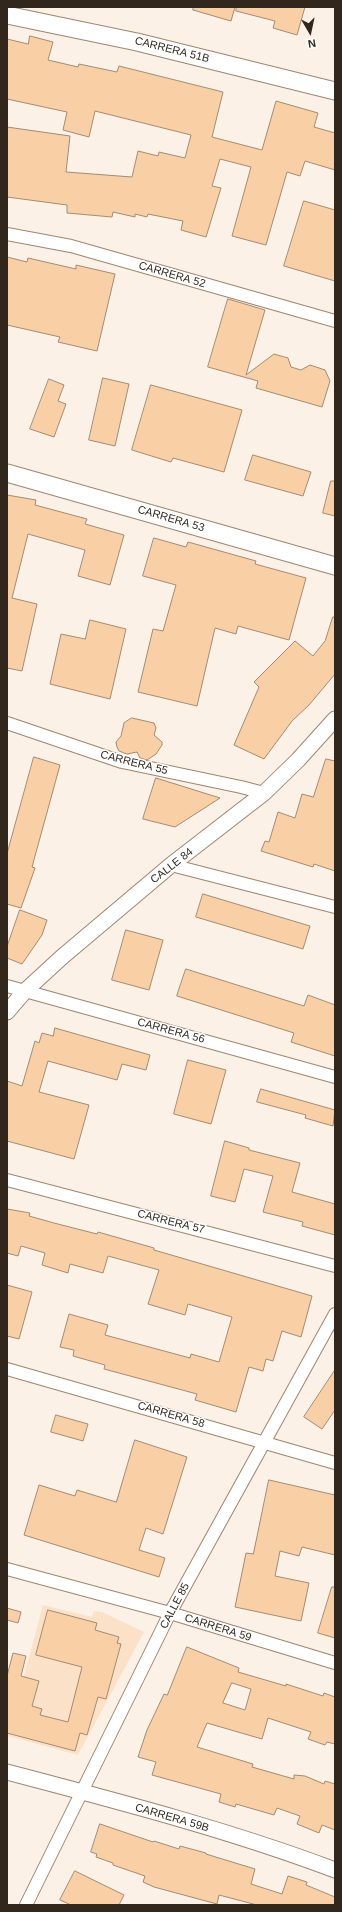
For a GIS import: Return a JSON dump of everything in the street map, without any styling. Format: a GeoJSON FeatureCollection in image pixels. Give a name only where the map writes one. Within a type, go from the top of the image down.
{"type":"FeatureCollection","features":[{"type":"Feature","properties":{"kind":"main road","name":"CARRERA 51B"},"geometry":{"type":"LineString","coordinates":[[7,15],[138,42],[335,91]]}},
{"type":"Feature","properties":{"kind":"main road","name":"CARRERA 53"},"geometry":{"type":"LineString","coordinates":[[7,473],[335,566]]}},
{"type":"Feature","properties":{"kind":"street","name":"CARRERA 52"},"geometry":{"type":"LineString","coordinates":[[7,234],[71,246],[335,321]]}},
{"type":"Feature","properties":{"kind":"street","name":"CALLE 84"},"geometry":{"type":"LineString","coordinates":[[7,1012],[25,991],[62,957],[171,865],[264,793],[330,733],[335,718]]}},
{"type":"Feature","properties":{"kind":"street","name":"CARRERA 55"},"geometry":{"type":"LineString","coordinates":[[7,723],[122,762],[264,793]]}},
{"type":"Feature","properties":{"kind":"street"},"geometry":{"type":"LineString","coordinates":[[171,865],[335,907]]}},
{"type":"Feature","properties":{"kind":"street","name":"CARRERA 56"},"geometry":{"type":"LineString","coordinates":[[7,986],[335,1077]]}},
{"type":"Feature","properties":{"kind":"street","name":"CARRERA 57"},"geometry":{"type":"LineString","coordinates":[[7,1180],[335,1266]]}},
{"type":"Feature","properties":{"kind":"street","name":"CALLE 85"},"geometry":{"type":"LineString","coordinates":[[26,1905],[170,1614],[335,1314]]}},
{"type":"Feature","properties":{"kind":"street","name":"CARRERA 58"},"geometry":{"type":"LineString","coordinates":[[7,1370],[264,1441],[335,1463]]}},
{"type":"Feature","properties":{"kind":"street","name":"CARRERA 59"},"geometry":{"type":"LineString","coordinates":[[7,1569],[170,1614],[335,1663]]}},
{"type":"Feature","properties":{"kind":"street","name":"CARRERA 59B"},"geometry":{"type":"LineString","coordinates":[[7,1772],[83,1792],[282,1850],[335,1870]]}},
{"type":"Feature","properties":{"kind":"shaded area"},"geometry":{"type":"Polygon","coordinates":[[[43,1605],[92,1617],[94,1611],[102,1612],[144,1632],[78,1755],[8,1736],[43,1605]]]}},
{"type":"Feature","properties":{"kind":"building"},"geometry":{"type":"Polygon","coordinates":[[[194,7],[235,7],[231,21],[193,10],[194,7]]]}},
{"type":"Feature","properties":{"kind":"building"},"geometry":{"type":"Polygon","coordinates":[[[237,7],[305,7],[297,35],[273,28],[275,21],[236,11],[237,7]]]}},
{"type":"Feature","properties":{"kind":"building"},"geometry":{"type":"Polygon","coordinates":[[[30,36],[53,42],[48,60],[78,67],[79,64],[117,72],[119,66],[223,92],[212,137],[262,150],[276,101],[318,113],[314,127],[335,133],[335,170],[305,161],[300,176],[287,172],[266,245],[232,236],[251,167],[220,159],[212,186],[221,188],[206,237],[181,230],[183,221],[148,214],[147,217],[135,214],[135,217],[113,212],[112,217],[67,213],[67,205],[7,197],[7,127],[70,136],[66,172],[132,177],[138,151],[158,156],[159,152],[185,158],[191,135],[95,111],[89,137],[63,130],[67,112],[7,99],[7,39],[28,44],[30,36]]]}},
{"type":"Feature","properties":{"kind":"building"},"geometry":{"type":"Polygon","coordinates":[[[304,201],[335,210],[335,281],[284,266],[304,201]]]}},
{"type":"Feature","properties":{"kind":"building"},"geometry":{"type":"Polygon","coordinates":[[[7,257],[27,262],[28,258],[76,269],[76,265],[115,274],[97,351],[58,342],[60,337],[7,325],[7,257]]]}},
{"type":"Feature","properties":{"kind":"building"},"geometry":{"type":"Polygon","coordinates":[[[228,299],[265,310],[246,375],[274,354],[288,358],[291,367],[301,370],[310,365],[325,370],[330,381],[322,407],[256,388],[258,381],[208,367],[228,299]]]}},
{"type":"Feature","properties":{"kind":"building"},"geometry":{"type":"Polygon","coordinates":[[[103,378],[129,384],[115,446],[89,440],[103,378]]]}},
{"type":"Feature","properties":{"kind":"building"},"geometry":{"type":"Polygon","coordinates":[[[49,379],[64,385],[58,401],[66,404],[54,437],[30,429],[49,379]]]}},
{"type":"Feature","properties":{"kind":"building"},"geometry":{"type":"Polygon","coordinates":[[[151,385],[242,410],[224,472],[173,458],[171,462],[132,450],[151,385]]]}},
{"type":"Feature","properties":{"kind":"building"},"geometry":{"type":"Polygon","coordinates":[[[253,455],[311,472],[303,496],[245,480],[253,455]]]}},
{"type":"Feature","properties":{"kind":"building"},"geometry":{"type":"Polygon","coordinates":[[[331,481],[335,481],[335,516],[323,513],[331,481]]]}},
{"type":"Feature","properties":{"kind":"building"},"geometry":{"type":"Polygon","coordinates":[[[7,495],[36,500],[35,505],[87,519],[85,524],[124,535],[110,585],[78,576],[85,550],[28,534],[12,598],[37,604],[22,671],[7,668],[7,495]]]}},
{"type":"Feature","properties":{"kind":"building"},"geometry":{"type":"Polygon","coordinates":[[[154,538],[186,547],[188,542],[256,561],[255,564],[306,578],[289,640],[238,626],[236,634],[215,628],[197,706],[138,692],[153,629],[163,631],[176,585],[143,576],[154,538]]]}},
{"type":"Feature","properties":{"kind":"building"},"geometry":{"type":"Polygon","coordinates":[[[333,617],[335,617],[335,674],[309,705],[292,721],[264,759],[234,745],[259,687],[254,682],[295,641],[313,656],[325,641],[333,617]]]}},
{"type":"Feature","properties":{"kind":"building"},"geometry":{"type":"Polygon","coordinates":[[[90,620],[126,629],[110,699],[50,684],[61,634],[85,639],[90,620]]]}},
{"type":"Feature","properties":{"kind":"building"},"geometry":{"type":"Polygon","coordinates":[[[132,718],[154,723],[156,728],[154,735],[162,742],[162,745],[156,754],[147,760],[140,758],[137,752],[127,754],[119,751],[117,747],[116,742],[121,736],[124,723],[132,718]]]}},
{"type":"Feature","properties":{"kind":"building"},"geometry":{"type":"Polygon","coordinates":[[[34,757],[60,765],[32,867],[35,868],[21,908],[7,904],[7,854],[34,757]]]}},
{"type":"Feature","properties":{"kind":"building"},"geometry":{"type":"Polygon","coordinates":[[[326,759],[335,761],[335,871],[314,864],[313,867],[261,851],[265,841],[269,842],[278,812],[295,818],[302,794],[313,797],[326,759]]]}},
{"type":"Feature","properties":{"kind":"building"},"geometry":{"type":"Polygon","coordinates":[[[156,778],[220,798],[175,827],[143,819],[156,778]]]}},
{"type":"Feature","properties":{"kind":"building"},"geometry":{"type":"Polygon","coordinates":[[[203,894],[310,926],[303,949],[196,917],[203,894]]]}},
{"type":"Feature","properties":{"kind":"building"},"geometry":{"type":"Polygon","coordinates":[[[20,910],[47,920],[42,935],[22,964],[7,958],[7,947],[20,910]]]}},
{"type":"Feature","properties":{"kind":"building"},"geometry":{"type":"Polygon","coordinates":[[[126,930],[163,940],[149,990],[112,980],[126,930]]]}},
{"type":"Feature","properties":{"kind":"building"},"geometry":{"type":"Polygon","coordinates":[[[186,969],[304,1006],[308,995],[335,1005],[335,1056],[291,1042],[294,1033],[177,996],[186,969]]]}},
{"type":"Feature","properties":{"kind":"building"},"geometry":{"type":"Polygon","coordinates":[[[55,1028],[150,1055],[146,1070],[122,1064],[117,1080],[48,1061],[39,1092],[89,1105],[74,1159],[7,1141],[7,1081],[22,1086],[35,1041],[39,1043],[42,1033],[53,1036],[55,1028]]]}},
{"type":"Feature","properties":{"kind":"building"},"geometry":{"type":"Polygon","coordinates":[[[188,1060],[226,1070],[211,1124],[174,1114],[188,1060]]]}},
{"type":"Feature","properties":{"kind":"building"},"geometry":{"type":"Polygon","coordinates":[[[261,1089],[335,1110],[333,1126],[305,1118],[306,1115],[257,1102],[261,1089]]]}},
{"type":"Feature","properties":{"kind":"building"},"geometry":{"type":"Polygon","coordinates":[[[225,1141],[249,1148],[249,1150],[300,1163],[292,1192],[335,1204],[335,1235],[302,1226],[303,1222],[263,1212],[273,1176],[244,1169],[235,1202],[211,1196],[225,1141]]]}},
{"type":"Feature","properties":{"kind":"building"},"geometry":{"type":"Polygon","coordinates":[[[7,1209],[30,1213],[29,1216],[97,1234],[98,1232],[312,1296],[301,1337],[282,1331],[273,1361],[266,1359],[263,1371],[249,1367],[236,1412],[195,1400],[197,1394],[104,1369],[105,1365],[73,1356],[74,1350],[60,1347],[69,1314],[108,1325],[105,1335],[190,1358],[191,1354],[219,1362],[232,1317],[188,1304],[185,1315],[148,1304],[159,1270],[108,1256],[103,1273],[70,1264],[68,1273],[42,1265],[45,1253],[21,1246],[18,1256],[7,1253],[7,1209]]]}},
{"type":"Feature","properties":{"kind":"building"},"geometry":{"type":"Polygon","coordinates":[[[7,1285],[32,1292],[19,1339],[7,1336],[7,1285]]]}},
{"type":"Feature","properties":{"kind":"building"},"geometry":{"type":"Polygon","coordinates":[[[335,1370],[335,1410],[322,1429],[304,1417],[335,1370]]]}},
{"type":"Feature","properties":{"kind":"building"},"geometry":{"type":"Polygon","coordinates":[[[56,1415],[88,1424],[83,1441],[51,1432],[56,1415]]]}},
{"type":"Feature","properties":{"kind":"building"},"geometry":{"type":"Polygon","coordinates":[[[135,1440],[187,1457],[163,1534],[146,1528],[139,1550],[165,1558],[159,1577],[24,1535],[39,1485],[75,1496],[77,1490],[116,1502],[135,1440]]]}},
{"type":"Feature","properties":{"kind":"building"},"geometry":{"type":"Polygon","coordinates":[[[269,1480],[335,1495],[335,1555],[302,1547],[299,1556],[280,1551],[275,1576],[309,1583],[301,1621],[235,1607],[246,1553],[253,1554],[269,1480]]]}},
{"type":"Feature","properties":{"kind":"building"},"geometry":{"type":"Polygon","coordinates":[[[332,1587],[335,1587],[335,1638],[318,1633],[332,1587]]]}},
{"type":"Feature","properties":{"kind":"building"},"geometry":{"type":"Polygon","coordinates":[[[7,1608],[21,1612],[18,1623],[7,1620],[7,1608]]]}},
{"type":"Feature","properties":{"kind":"building"},"geometry":{"type":"Polygon","coordinates":[[[48,1610],[97,1623],[95,1630],[119,1637],[117,1643],[121,1644],[106,1699],[98,1697],[87,1735],[80,1733],[75,1751],[7,1733],[7,1676],[13,1653],[26,1656],[21,1676],[39,1681],[32,1706],[42,1709],[40,1715],[68,1722],[82,1667],[36,1655],[48,1610]]]}},
{"type":"Feature","properties":{"kind":"building"},"geometry":{"type":"Polygon","coordinates":[[[187,1647],[239,1668],[238,1672],[286,1686],[286,1684],[323,1696],[324,1693],[335,1697],[335,1744],[327,1742],[325,1745],[308,1739],[311,1732],[268,1718],[262,1739],[207,1723],[197,1747],[253,1764],[252,1767],[294,1779],[294,1775],[305,1776],[324,1784],[325,1781],[335,1784],[335,1830],[322,1825],[319,1833],[297,1824],[300,1816],[277,1808],[274,1815],[236,1804],[235,1807],[219,1802],[221,1794],[152,1775],[156,1762],[138,1757],[147,1730],[164,1694],[167,1695],[187,1647]],[[232,1683],[223,1703],[245,1710],[251,1689],[232,1683]]]}},
{"type":"Feature","properties":{"kind":"building"},"geometry":{"type":"Polygon","coordinates":[[[100,1824],[153,1842],[154,1841],[179,1849],[180,1846],[255,1869],[251,1884],[282,1894],[288,1876],[307,1882],[306,1885],[335,1897],[335,1905],[257,1905],[219,1895],[217,1904],[154,1887],[143,1882],[145,1876],[113,1865],[113,1863],[96,1857],[97,1854],[91,1852],[100,1824]]]}},
{"type":"Feature","properties":{"kind":"building"},"geometry":{"type":"Polygon","coordinates":[[[75,1871],[124,1895],[119,1905],[71,1905],[60,1900],[75,1871]]]}}]}
